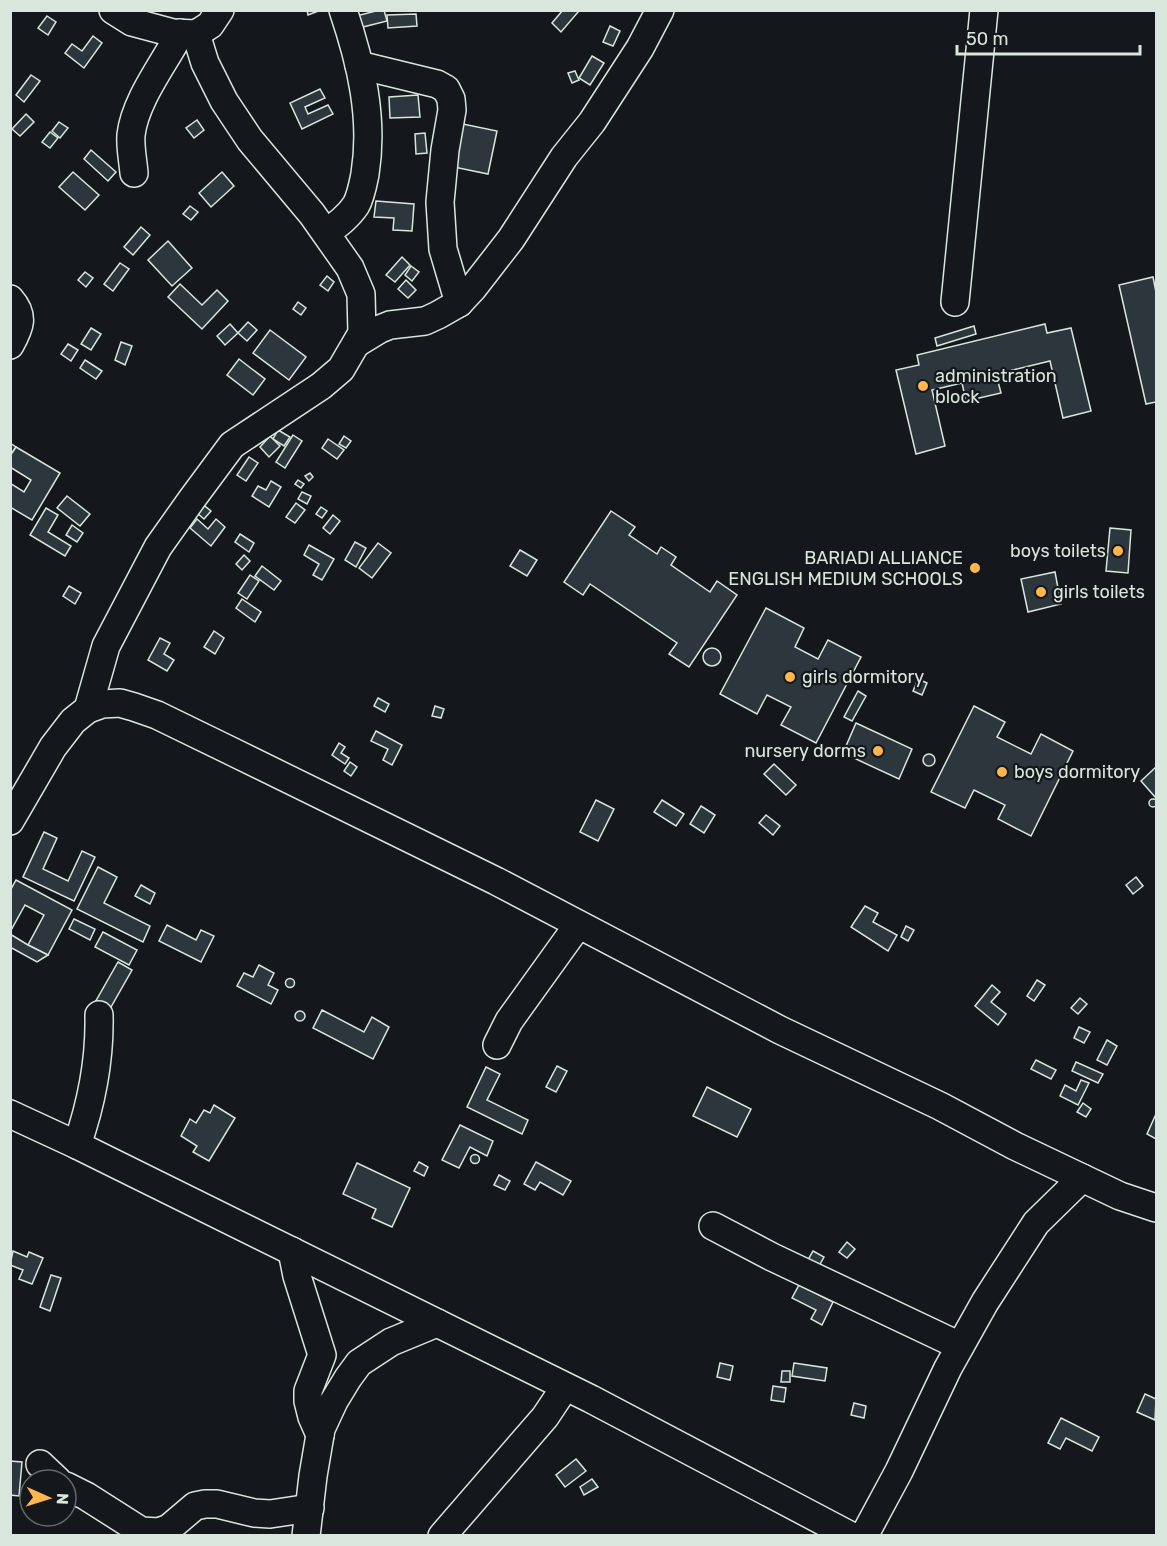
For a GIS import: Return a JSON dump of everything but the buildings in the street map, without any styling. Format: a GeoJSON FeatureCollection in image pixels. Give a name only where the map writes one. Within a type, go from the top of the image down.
{"type":"FeatureCollection","features":[{"type":"Feature","properties":{"kind":"street"},"geometry":{"type":"LineString","coordinates":[[88,709],[106,646],[158,547],[232,444],[321,386],[341,369],[362,333],[361,294],[350,268],[312,214],[250,140],[224,101],[188,34],[132,22],[113,10]]}},
{"type":"Feature","properties":{"kind":"street"},"geometry":{"type":"LineString","coordinates":[[134,173],[131,137],[135,118],[151,83],[188,34],[210,25],[219,10]]}},
{"type":"Feature","properties":{"kind":"street"},"geometry":{"type":"LineString","coordinates":[[326,233],[343,221],[357,203],[368,157],[368,120],[364,89],[343,10]]}},
{"type":"Feature","properties":{"kind":"street"},"geometry":{"type":"LineString","coordinates":[[357,343],[380,328],[425,321],[459,303],[473,288],[511,239],[564,157],[592,122],[640,48],[660,10]]}},
{"type":"Feature","properties":{"kind":"street"},"geometry":{"type":"LineString","coordinates":[[955,302],[984,10]]}},
{"type":"Feature","properties":{"kind":"street"},"geometry":{"type":"LineString","coordinates":[[359,65],[437,84],[446,89],[451,99],[452,110],[440,202],[443,249],[459,303]]}},
{"type":"Feature","properties":{"kind":"street"},"geometry":{"type":"LineString","coordinates":[[10,299],[20,316],[18,329],[10,345]]}},
{"type":"Feature","properties":{"kind":"street"},"geometry":{"type":"LineString","coordinates":[[10,821],[53,747],[74,721],[88,709],[102,704],[120,703],[157,715],[496,881],[780,1030],[940,1106],[1015,1146],[1120,1196],[1156,1208]]}},
{"type":"Feature","properties":{"kind":"street"},"geometry":{"type":"LineString","coordinates":[[497,1045],[509,1021],[578,925]]}},
{"type":"Feature","properties":{"kind":"street"},"geometry":{"type":"LineString","coordinates":[[77,1144],[90,1102],[99,1053],[99,1016]]}},
{"type":"Feature","properties":{"kind":"street"},"geometry":{"type":"LineString","coordinates":[[10,1114],[77,1144],[565,1387],[851,1536]]}},
{"type":"Feature","properties":{"kind":"street"},"geometry":{"type":"LineString","coordinates":[[864,1536],[960,1346],[1022,1242],[1048,1210],[1082,1178]]}},
{"type":"Feature","properties":{"kind":"street"},"geometry":{"type":"LineString","coordinates":[[713,1226],[772,1257],[960,1346]]}},
{"type":"Feature","properties":{"kind":"street"},"geometry":{"type":"LineString","coordinates":[[292,1251],[297,1276],[322,1356],[309,1391],[308,1401],[320,1436]]}},
{"type":"Feature","properties":{"kind":"street"},"geometry":{"type":"LineString","coordinates":[[306,1536],[320,1436],[334,1401],[359,1363],[391,1342],[437,1323]]}},
{"type":"Feature","properties":{"kind":"street"},"geometry":{"type":"LineString","coordinates":[[442,1536],[545,1417],[565,1387]]}},
{"type":"Feature","properties":{"kind":"street"},"geometry":{"type":"LineString","coordinates":[[78,1492],[141,1531],[159,1532],[169,1528],[195,1506],[205,1504],[217,1504],[254,1513],[270,1514],[310,1508]]}},
{"type":"Feature","properties":{"kind":"place","name":"administration block"},"geometry":{"type":"Point","coordinates":[923,386]}},
{"type":"Feature","properties":{"kind":"place","name":"boys toilets"},"geometry":{"type":"Point","coordinates":[1118,551]}},
{"type":"Feature","properties":{"kind":"place","name":"BARIADI ALLIANCE ENGLISH MEDIUM SCHOOLS"},"geometry":{"type":"Point","coordinates":[975,568]}},
{"type":"Feature","properties":{"kind":"place","name":"girls toilets"},"geometry":{"type":"Point","coordinates":[1041,592]}},
{"type":"Feature","properties":{"kind":"place","name":"girls dormitory"},"geometry":{"type":"Point","coordinates":[790,677]}},
{"type":"Feature","properties":{"kind":"place","name":"nursery dorms"},"geometry":{"type":"Point","coordinates":[878,751]}},
{"type":"Feature","properties":{"kind":"place","name":"boys dormitory"},"geometry":{"type":"Point","coordinates":[1002,772]}}]}
